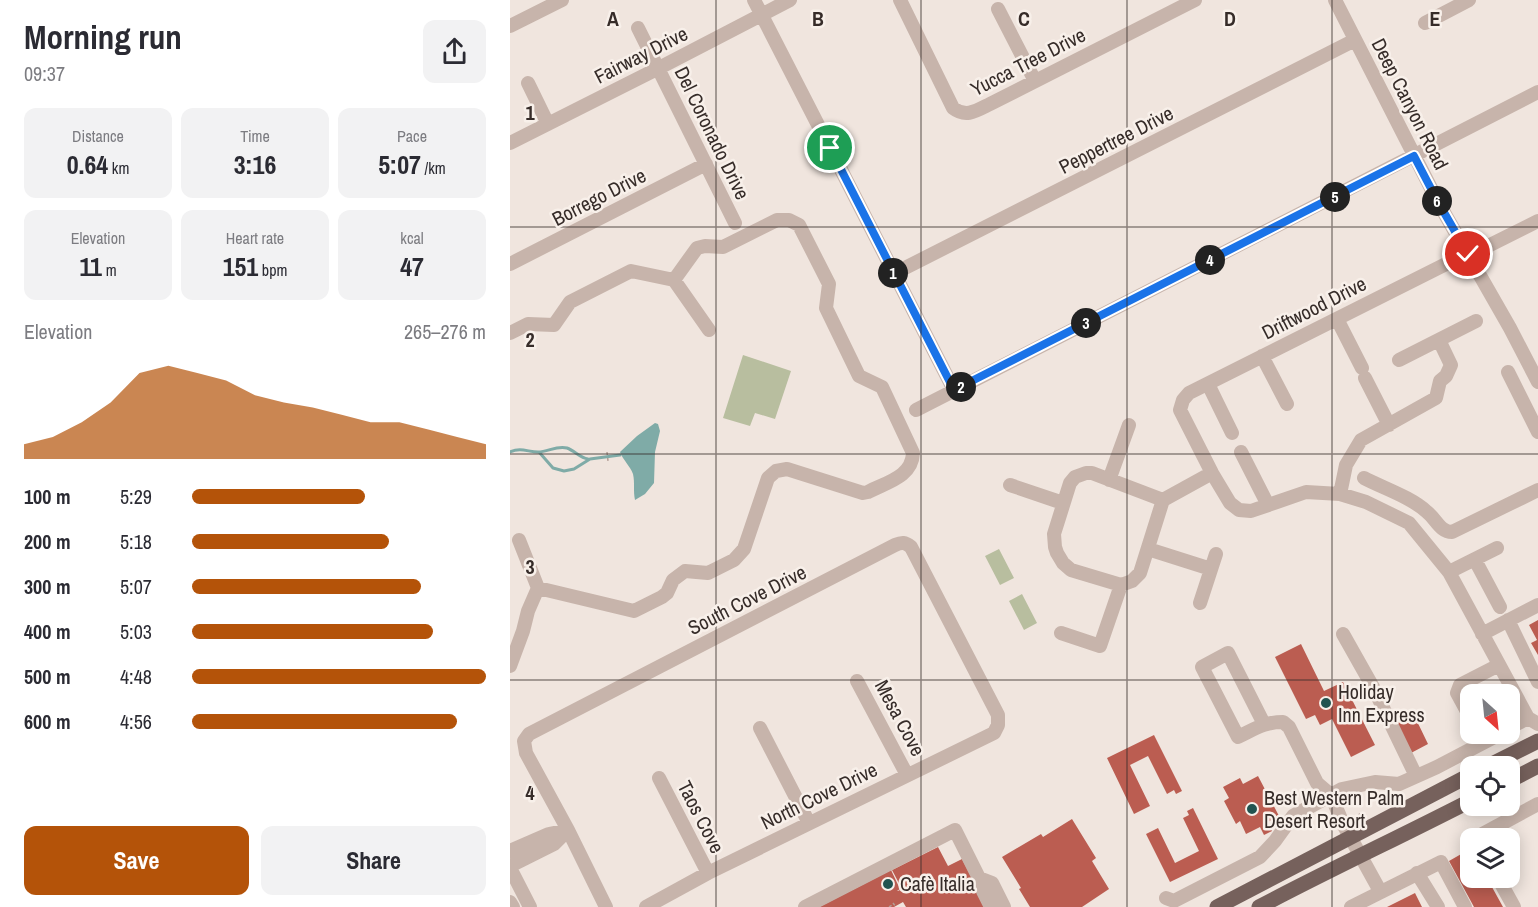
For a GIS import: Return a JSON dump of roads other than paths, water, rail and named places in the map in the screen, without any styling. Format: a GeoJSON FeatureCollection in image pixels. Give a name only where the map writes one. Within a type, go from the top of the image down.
{"type":"FeatureCollection","features":[{"type":"Feature","properties":{"kind":"main road"},"geometry":{"type":"LineString","coordinates":[[1508,756],[1538,741]]}},
{"type":"Feature","properties":{"kind":"main road"},"geometry":{"type":"LineString","coordinates":[[1520,775],[1538,766]]}},
{"type":"Feature","properties":{"kind":"main road"},"geometry":{"type":"LineString","coordinates":[[1217,907],[1460,781]]}},
{"type":"Feature","properties":{"kind":"main road"},"geometry":{"type":"LineString","coordinates":[[1263,906],[1460,806]]}},
{"type":"Feature","properties":{"kind":"street"},"geometry":{"type":"LineString","coordinates":[[510,26],[562,0]]}},
{"type":"Feature","properties":{"kind":"street"},"geometry":{"type":"LineString","coordinates":[[754,0],[954,390]]}},
{"type":"Feature","properties":{"kind":"street","name":"Fairway Drive"},"geometry":{"type":"LineString","coordinates":[[510,143],[790,0]]}},
{"type":"Feature","properties":{"kind":"street","name":"Yucca Tree Drive"},"geometry":{"type":"LineString","coordinates":[[900,0],[953,108],[959,113],[973,112],[1195,0]]}},
{"type":"Feature","properties":{"kind":"street","name":"Deep Canyon Road"},"geometry":{"type":"LineString","coordinates":[[1335,0],[1438,202],[1538,382]]}},
{"type":"Feature","properties":{"kind":"street"},"geometry":{"type":"LineString","coordinates":[[1425,23],[1470,0]]}},
{"type":"Feature","properties":{"kind":"street"},"geometry":{"type":"LineString","coordinates":[[998,9],[1035,81]]}},
{"type":"Feature","properties":{"kind":"street","name":"Del Coronado Drive"},"geometry":{"type":"LineString","coordinates":[[638,28],[735,223]]}},
{"type":"Feature","properties":{"kind":"street","name":"Peppertree Drive"},"geometry":{"type":"LineString","coordinates":[[893,274],[1355,40]]}},
{"type":"Feature","properties":{"kind":"street"},"geometry":{"type":"LineString","coordinates":[[528,83],[548,124]]}},
{"type":"Feature","properties":{"kind":"street"},"geometry":{"type":"LineString","coordinates":[[915,410],[1538,92]]}},
{"type":"Feature","properties":{"kind":"street","name":"Borrego Drive"},"geometry":{"type":"LineString","coordinates":[[510,264],[706,164]]}},
{"type":"Feature","properties":{"kind":"street"},"geometry":{"type":"LineString","coordinates":[[538,588],[634,611],[662,597],[672,580],[685,572],[708,573],[734,560],[744,549],[768,478],[777,471],[787,468],[863,493],[905,473],[911,464],[913,453],[911,447],[882,387],[859,376],[825,308],[829,284],[799,225],[789,220],[777,220],[723,247],[697,248],[674,280]]}},
{"type":"Feature","properties":{"kind":"street","name":"Driftwood Drive"},"geometry":{"type":"LineString","coordinates":[[1268,505],[1251,511],[1239,510],[1230,504],[1180,410],[1183,400],[1189,393],[1458,258],[1478,251],[1538,221]]}},
{"type":"Feature","properties":{"kind":"street"},"geometry":{"type":"LineString","coordinates":[[510,333],[528,324],[555,325],[570,302],[632,271],[674,280],[709,330]]}},
{"type":"Feature","properties":{"kind":"street"},"geometry":{"type":"LineString","coordinates":[[1337,319],[1389,425]]}},
{"type":"Feature","properties":{"kind":"street"},"geometry":{"type":"LineString","coordinates":[[1399,360],[1476,321]]}},
{"type":"Feature","properties":{"kind":"street"},"geometry":{"type":"LineString","coordinates":[[1340,494],[1346,465],[1361,440],[1436,398],[1440,381],[1451,365],[1439,340]]}},
{"type":"Feature","properties":{"kind":"street"},"geometry":{"type":"LineString","coordinates":[[1262,356],[1287,404]]}},
{"type":"Feature","properties":{"kind":"street"},"geometry":{"type":"LineString","coordinates":[[1508,372],[1538,432]]}},
{"type":"Feature","properties":{"kind":"street"},"geometry":{"type":"LineString","coordinates":[[1208,384],[1232,433]]}},
{"type":"Feature","properties":{"kind":"street"},"geometry":{"type":"LineString","coordinates":[[1109,480],[1128,425]]}},
{"type":"Feature","properties":{"kind":"street"},"geometry":{"type":"LineString","coordinates":[[1241,452],[1268,505],[1306,492],[1340,494],[1366,502],[1409,523],[1449,572],[1499,665],[1533,721]]}},
{"type":"Feature","properties":{"kind":"street"},"geometry":{"type":"LineString","coordinates":[[1163,500],[1092,473],[1080,474],[1070,483],[1064,503],[1054,540],[1057,553],[1071,570],[1121,585],[1132,581],[1140,573],[1163,500],[1212,473]]}},
{"type":"Feature","properties":{"kind":"street"},"geometry":{"type":"LineString","coordinates":[[1364,478],[1427,511],[1447,532],[1452,532],[1538,490]]}},
{"type":"Feature","properties":{"kind":"street"},"geometry":{"type":"LineString","coordinates":[[1010,485],[1064,503]]}},
{"type":"Feature","properties":{"kind":"street"},"geometry":{"type":"LineString","coordinates":[[510,666],[538,588],[519,540]]}},
{"type":"Feature","properties":{"kind":"street","name":"South Cove Drive"},"geometry":{"type":"LineString","coordinates":[[568,830],[526,753],[524,741],[529,734],[903,542],[911,547],[998,715]]}},
{"type":"Feature","properties":{"kind":"street"},"geometry":{"type":"LineString","coordinates":[[1449,572],[1497,548]]}},
{"type":"Feature","properties":{"kind":"street"},"geometry":{"type":"LineString","coordinates":[[1148,549],[1211,569]]}},
{"type":"Feature","properties":{"kind":"street"},"geometry":{"type":"LineString","coordinates":[[1200,603],[1216,554]]}},
{"type":"Feature","properties":{"kind":"street"},"geometry":{"type":"LineString","coordinates":[[1475,560],[1500,607]]}},
{"type":"Feature","properties":{"kind":"street"},"geometry":{"type":"LineString","coordinates":[[1061,633],[1100,646],[1121,585]]}},
{"type":"Feature","properties":{"kind":"street"},"geometry":{"type":"LineString","coordinates":[[1482,634],[1538,605]]}},
{"type":"Feature","properties":{"kind":"street"},"geometry":{"type":"LineString","coordinates":[[1508,620],[1538,682]]}},
{"type":"Feature","properties":{"kind":"street"},"geometry":{"type":"LineString","coordinates":[[1343,634],[1374,690],[1416,776]]}},
{"type":"Feature","properties":{"kind":"street"},"geometry":{"type":"LineString","coordinates":[[1264,724],[1228,653],[1202,667],[1238,737],[1269,722],[1283,722],[1289,727],[1317,783],[1331,795],[1343,824],[1380,891]]}},
{"type":"Feature","properties":{"kind":"street"},"geometry":{"type":"LineString","coordinates":[[1462,684],[1499,665]]}},
{"type":"Feature","properties":{"kind":"street","name":"Mesa Cove"},"geometry":{"type":"LineString","coordinates":[[857,681],[907,774]]}},
{"type":"Feature","properties":{"kind":"street","name":"North Cove Drive"},"geometry":{"type":"LineString","coordinates":[[646,907],[708,873],[994,733],[998,725],[998,715]]}},
{"type":"Feature","properties":{"kind":"street"},"geometry":{"type":"LineString","coordinates":[[760,728],[809,823]]}},
{"type":"Feature","properties":{"kind":"street"},"geometry":{"type":"LineString","coordinates":[[1166,898],[1174,901],[1260,857],[1293,816],[1342,789],[1375,782],[1399,784],[1470,744]]}},
{"type":"Feature","properties":{"kind":"street","name":"Taos Cove"},"geometry":{"type":"LineString","coordinates":[[659,778],[708,873]]}},
{"type":"Feature","properties":{"kind":"street"},"geometry":{"type":"LineString","coordinates":[[1494,828],[1538,804]]}},
{"type":"Feature","properties":{"kind":"street"},"geometry":{"type":"LineString","coordinates":[[510,851],[549,834],[568,830]]}},
{"type":"Feature","properties":{"kind":"street"},"geometry":{"type":"LineString","coordinates":[[530,907],[510,867],[554,844],[568,830]]}},
{"type":"Feature","properties":{"kind":"street"},"geometry":{"type":"LineString","coordinates":[[568,830],[606,907]]}},
{"type":"Feature","properties":{"kind":"street"},"geometry":{"type":"LineString","coordinates":[[805,907],[955,830],[991,907]]}},
{"type":"Feature","properties":{"kind":"street"},"geometry":{"type":"LineString","coordinates":[[1351,907],[1441,862],[1465,907]]}},
{"type":"Feature","properties":{"kind":"street"},"geometry":{"type":"LineString","coordinates":[[1417,873],[1435,903],[1455,888]]}},
{"type":"Feature","properties":{"kind":"street"},"geometry":{"type":"LineString","coordinates":[[979,878],[992,883],[1004,907]]}},
{"type":"Feature","properties":{"kind":"street"},"geometry":{"type":"LineString","coordinates":[[1504,888],[1514,907]]}},
{"type":"Feature","properties":{"kind":"street"},"geometry":{"type":"LineString","coordinates":[[510,902],[513,907]]}},
{"type":"Feature","properties":{"kind":"water"},"geometry":{"type":"Polygon","coordinates":[[[655,423],[658,424],[660,431],[655,452],[654,483],[645,494],[635,500],[633,474],[620,452],[655,423]]]}},
{"type":"Feature","properties":{"kind":"waterway"},"geometry":{"type":"LineString","coordinates":[[510,452],[521,450],[542,452],[563,447],[588,459]]}},
{"type":"Feature","properties":{"kind":"waterway"},"geometry":{"type":"LineString","coordinates":[[539,452],[553,468],[564,471],[574,469],[590,459],[620,455]]}},
{"type":"Feature","properties":{"kind":"place","name":"Holiday Inn Express"},"geometry":{"type":"Point","coordinates":[1326,703]}},
{"type":"Feature","properties":{"kind":"place","name":"Best Western Palm Desert Resort"},"geometry":{"type":"Point","coordinates":[1252,809]}},
{"type":"Feature","properties":{"kind":"place","name":"Cafè Italia"},"geometry":{"type":"Point","coordinates":[888,884]}}]}
